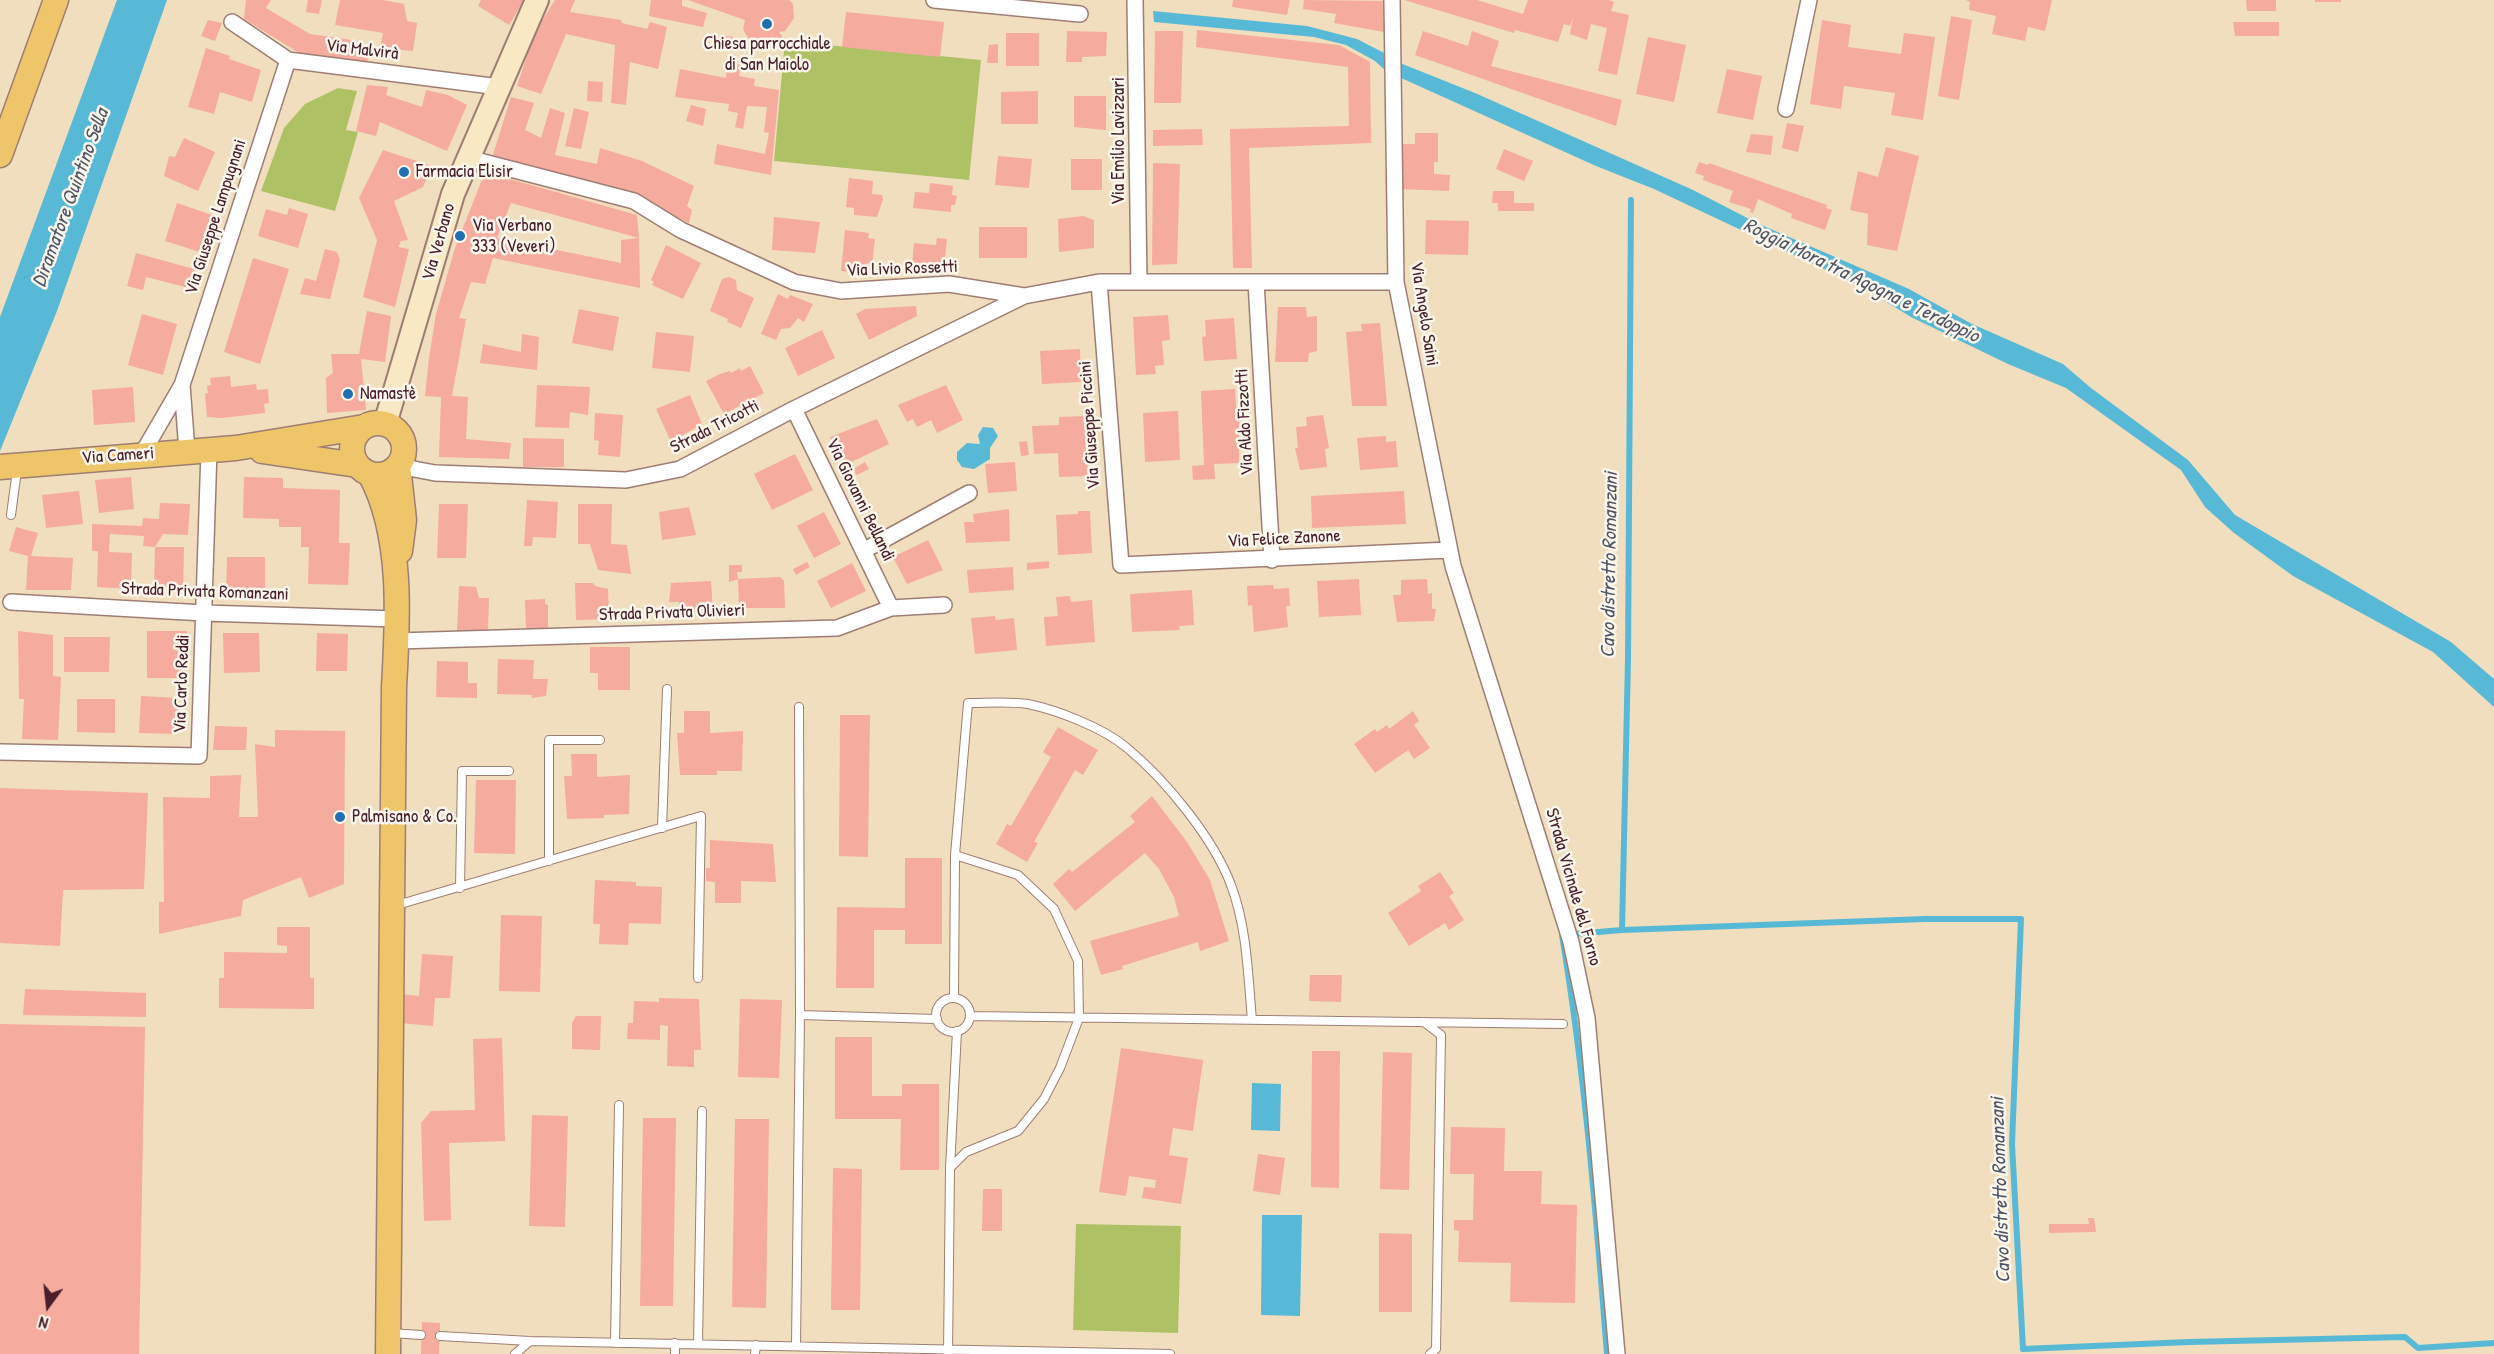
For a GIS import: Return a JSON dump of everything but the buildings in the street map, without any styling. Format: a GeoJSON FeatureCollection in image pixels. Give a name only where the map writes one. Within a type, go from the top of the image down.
{"type":"FeatureCollection","features":[{"type":"Feature","properties":{"kind":"main road"},"geometry":{"type":"LineString","coordinates":[[0,155],[56,0]]}},
{"type":"Feature","properties":{"kind":"main road"},"geometry":{"type":"LineString","coordinates":[[388,1344],[396,584],[386,507],[363,469],[352,444],[374,425],[392,427],[402,440],[403,456],[398,466],[404,520],[396,584]]}},
{"type":"Feature","properties":{"kind":"main road","name":"Via Cameri"},"geometry":{"type":"LineString","coordinates":[[8,466],[236,448],[374,425]]}},
{"type":"Feature","properties":{"kind":"main road","name":"Via Cameri"},"geometry":{"type":"LineString","coordinates":[[236,448],[386,474],[398,466]]}},
{"type":"Feature","properties":{"kind":"street","name":"Via Verbano"},"geometry":{"type":"LineString","coordinates":[[374,425],[417,321],[430,265],[453,194],[537,0]]}},
{"type":"Feature","properties":{"kind":"street"},"geometry":{"type":"LineString","coordinates":[[934,0],[1080,15]]}},
{"type":"Feature","properties":{"kind":"street","name":"Via Emilio Lavizzari"},"geometry":{"type":"LineString","coordinates":[[1136,0],[1139,282]]}},
{"type":"Feature","properties":{"kind":"street","name":"Via Angelo Saini"},"geometry":{"type":"LineString","coordinates":[[1392,0],[1396,282],[1449,550]]}},
{"type":"Feature","properties":{"kind":"street"},"geometry":{"type":"LineString","coordinates":[[1786,109],[1809,0]]}},
{"type":"Feature","properties":{"kind":"street","name":"Via Malvirà"},"geometry":{"type":"LineString","coordinates":[[232,22],[288,60],[499,87]]}},
{"type":"Feature","properties":{"kind":"street","name":"Via Giuseppe Lampugnani"},"geometry":{"type":"LineString","coordinates":[[142,454],[182,385],[288,60]]}},
{"type":"Feature","properties":{"kind":"street","name":"Via Livio Rossetti"},"geometry":{"type":"LineString","coordinates":[[468,158],[634,201],[681,230],[794,282],[841,291],[949,284],[1024,296],[1099,282],[1396,282]]}},
{"type":"Feature","properties":{"kind":"street","name":"Via Giuseppe Piccini"},"geometry":{"type":"LineString","coordinates":[[1099,282],[1121,565]]}},
{"type":"Feature","properties":{"kind":"street","name":"Via Aldo Fizzotti"},"geometry":{"type":"LineString","coordinates":[[1256,282],[1272,560]]}},
{"type":"Feature","properties":{"kind":"street","name":"Strada Tricotti"},"geometry":{"type":"LineString","coordinates":[[398,466],[435,473],[626,480],[681,469],[794,409],[1024,296]]}},
{"type":"Feature","properties":{"kind":"street","name":"Via Giuseppe Lampugnani"},"geometry":{"type":"LineString","coordinates":[[182,385],[198,450]]}},
{"type":"Feature","properties":{"kind":"street","name":"Via Giovanni Bellandi"},"geometry":{"type":"LineString","coordinates":[[794,409],[891,608]]}},
{"type":"Feature","properties":{"kind":"street","name":"Via Carlo Reddi"},"geometry":{"type":"LineString","coordinates":[[0,752],[199,756],[204,613],[198,450]]}},
{"type":"Feature","properties":{"kind":"street"},"geometry":{"type":"LineString","coordinates":[[863,552],[969,493]]}},
{"type":"Feature","properties":{"kind":"street","name":"Via Felice Zanone"},"geometry":{"type":"LineString","coordinates":[[1121,565],[1272,560],[1449,550]]}},
{"type":"Feature","properties":{"kind":"street","name":"Strada Vicinale del Forno"},"geometry":{"type":"LineString","coordinates":[[1449,550],[1570,936],[1587,1018],[1617,1354]]}},
{"type":"Feature","properties":{"kind":"street","name":"Strada Privata Romanzani"},"geometry":{"type":"LineString","coordinates":[[11,602],[204,613],[397,630]]}},
{"type":"Feature","properties":{"kind":"street","name":"Strada Privata Olivieri"},"geometry":{"type":"LineString","coordinates":[[397,630],[837,628],[891,608],[944,605]]}},
{"type":"Feature","properties":{"kind":"lane"},"geometry":{"type":"LineString","coordinates":[[8,466],[17,483],[10,515]]}},
{"type":"Feature","properties":{"kind":"lane"},"geometry":{"type":"LineString","coordinates":[[662,828],[667,689]]}},
{"type":"Feature","properties":{"kind":"lane"},"geometry":{"type":"LineString","coordinates":[[954,998],[955,855],[968,703],[1027,704],[1081,722],[1126,747],[1165,786],[1200,829],[1231,885],[1245,941],[1252,1020]]}},
{"type":"Feature","properties":{"kind":"lane"},"geometry":{"type":"LineString","coordinates":[[796,1345],[800,1015],[799,707]]}},
{"type":"Feature","properties":{"kind":"lane"},"geometry":{"type":"LineString","coordinates":[[549,861],[549,740],[600,740]]}},
{"type":"Feature","properties":{"kind":"lane"},"geometry":{"type":"LineString","coordinates":[[460,888],[462,771],[509,771]]}},
{"type":"Feature","properties":{"kind":"lane"},"geometry":{"type":"LineString","coordinates":[[392,907],[701,816],[698,978]]}},
{"type":"Feature","properties":{"kind":"lane"},"geometry":{"type":"LineString","coordinates":[[950,1168],[966,1152],[1018,1131],[1044,1099],[1060,1068],[1079,1018],[1078,962],[1054,909],[1018,875],[955,855]]}},
{"type":"Feature","properties":{"kind":"lane"},"geometry":{"type":"LineString","coordinates":[[954,998],[966,1003],[970,1016],[964,1028],[957,1031],[943,1028],[936,1013],[941,1002],[954,998]]}},
{"type":"Feature","properties":{"kind":"lane"},"geometry":{"type":"LineString","coordinates":[[800,1015],[937,1019]]}},
{"type":"Feature","properties":{"kind":"lane"},"geometry":{"type":"LineString","coordinates":[[970,1016],[1563,1024]]}},
{"type":"Feature","properties":{"kind":"lane"},"geometry":{"type":"LineString","coordinates":[[1424,1022],[1441,1035],[1436,1349],[1430,1354]]}},
{"type":"Feature","properties":{"kind":"lane"},"geometry":{"type":"LineString","coordinates":[[948,1351],[950,1168],[957,1031]]}},
{"type":"Feature","properties":{"kind":"lane"},"geometry":{"type":"LineString","coordinates":[[615,1342],[619,1105]]}},
{"type":"Feature","properties":{"kind":"lane"},"geometry":{"type":"LineString","coordinates":[[698,1344],[702,1111]]}},
{"type":"Feature","properties":{"kind":"lane"},"geometry":{"type":"LineString","coordinates":[[388,1344],[421,1335]]}},
{"type":"Feature","properties":{"kind":"lane"},"geometry":{"type":"LineString","coordinates":[[440,1336],[530,1341],[1170,1354]]}},
{"type":"Feature","properties":{"kind":"lane"},"geometry":{"type":"LineString","coordinates":[[515,1354],[530,1341]]}},
{"type":"Feature","properties":{"kind":"lane"},"geometry":{"type":"LineString","coordinates":[[675,1343],[675,1354]]}},
{"type":"Feature","properties":{"kind":"lane"},"geometry":{"type":"LineString","coordinates":[[755,1354],[756,1345]]}},
{"type":"Feature","properties":{"kind":"green space"},"geometry":{"type":"Polygon","coordinates":[[[785,41],[981,60],[969,180],[774,161],[785,41]]]}},
{"type":"Feature","properties":{"kind":"green space"},"geometry":{"type":"Polygon","coordinates":[[[338,88],[357,91],[346,130],[358,132],[335,211],[261,191],[284,128],[305,104],[338,88]]]}},
{"type":"Feature","properties":{"kind":"green space"},"geometry":{"type":"Polygon","coordinates":[[[1076,1224],[1181,1226],[1178,1333],[1073,1330],[1076,1224]]]}},
{"type":"Feature","properties":{"kind":"water","name":"Diramatore Quintino Sella"},"geometry":{"type":"Polygon","coordinates":[[[117,0],[167,0],[57,311],[0,451],[0,317],[117,0]]]}},
{"type":"Feature","properties":{"kind":"water"},"geometry":{"type":"Polygon","coordinates":[[[1153,11],[1307,26],[1357,39],[1390,56],[1387,72],[1375,61],[1346,45],[1314,37],[1154,22],[1153,11]]]}},
{"type":"Feature","properties":{"kind":"water","name":"Roggia Mora tra Agogna e Terdoppio"},"geometry":{"type":"Polygon","coordinates":[[[1400,63],[1475,93],[1693,190],[1759,224],[1909,289],[1972,324],[2063,364],[2091,388],[2188,460],[2235,515],[2451,642],[2494,679],[2494,707],[2433,652],[2293,576],[2234,533],[2205,507],[2181,470],[2066,388],[2008,364],[1911,317],[1862,287],[1654,189],[1596,166],[1399,77],[1400,63]]]}},
{"type":"Feature","properties":{"kind":"water"},"geometry":{"type":"Polygon","coordinates":[[[983,427],[993,428],[998,436],[990,448],[990,459],[974,469],[962,467],[957,460],[957,452],[967,443],[980,444],[978,435],[983,427]]]}},
{"type":"Feature","properties":{"kind":"water"},"geometry":{"type":"Polygon","coordinates":[[[1252,1083],[1281,1084],[1280,1131],[1251,1130],[1252,1083]]]}},
{"type":"Feature","properties":{"kind":"water"},"geometry":{"type":"Polygon","coordinates":[[[1262,1215],[1302,1215],[1300,1316],[1261,1315],[1262,1215]]]}},
{"type":"Feature","properties":{"kind":"waterway","name":"Cavo distretto Romanzani"},"geometry":{"type":"LineString","coordinates":[[1631,200],[1628,659],[1622,930],[1925,919],[2021,919],[2012,1144],[2023,1349],[2405,1337],[2418,1348],[2494,1343]]}},
{"type":"Feature","properties":{"kind":"waterway","name":"Cavo distretto Romanzani"},"geometry":{"type":"LineString","coordinates":[[1607,1354],[1583,1092],[1562,935],[1622,930]]}},
{"type":"Feature","properties":{"kind":"place","name":"Chiesa parrocchiale di San Maiolo"},"geometry":{"type":"Point","coordinates":[767,24]}},
{"type":"Feature","properties":{"kind":"place","name":"Farmacia Elisir"},"geometry":{"type":"Point","coordinates":[404,172]}},
{"type":"Feature","properties":{"kind":"place","name":"Via Verbano 333 (Veveri)"},"geometry":{"type":"Point","coordinates":[460,236]}},
{"type":"Feature","properties":{"kind":"place","name":"Namastè"},"geometry":{"type":"Point","coordinates":[348,394]}},
{"type":"Feature","properties":{"kind":"place","name":"Palmisano & Co."},"geometry":{"type":"Point","coordinates":[340,817]}}]}
